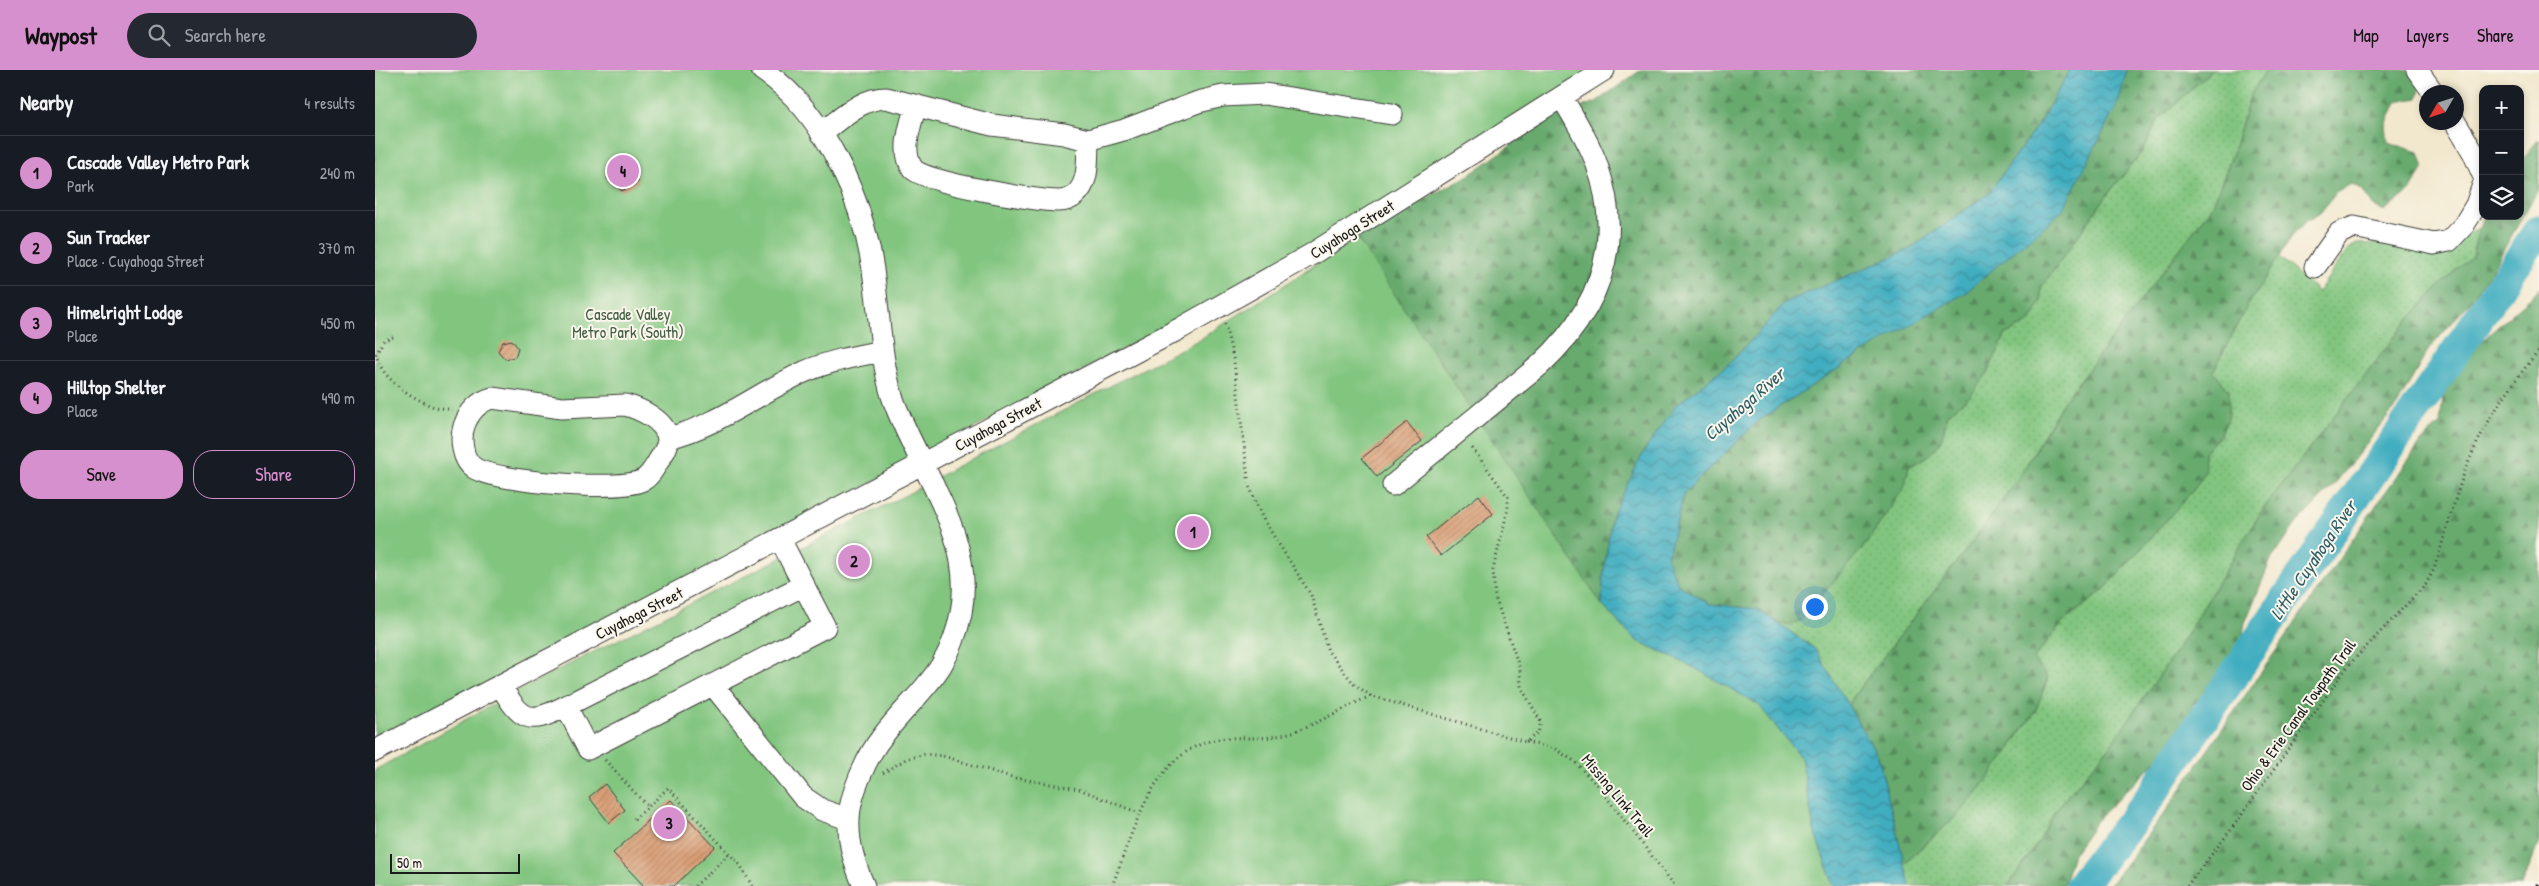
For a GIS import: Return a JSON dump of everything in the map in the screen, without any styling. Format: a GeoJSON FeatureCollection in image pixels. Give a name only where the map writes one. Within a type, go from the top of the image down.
{"type":"FeatureCollection","features":[{"type":"Feature","properties":{"kind":"street"},"geometry":{"type":"LineString","coordinates":[[762,70],[788,90],[821,133],[846,179],[859,212],[875,283],[882,351],[893,398],[922,464],[949,518],[960,552],[964,585],[961,612],[954,641],[939,671],[881,738],[869,756],[858,783],[848,819],[851,842],[864,886]]}},
{"type":"Feature","properties":{"kind":"street","name":"Cuyahoga Street"},"geometry":{"type":"LineString","coordinates":[[375,750],[1121,361],[1221,306],[1312,254],[1604,70]]}},
{"type":"Feature","properties":{"kind":"street"},"geometry":{"type":"LineString","coordinates":[[2417,70],[2428,85]]}},
{"type":"Feature","properties":{"kind":"street"},"geometry":{"type":"LineString","coordinates":[[821,133],[859,106],[875,98],[886,98],[992,125],[1065,134],[1088,140],[1198,102],[1223,96],[1265,94],[1392,114]]}},
{"type":"Feature","properties":{"kind":"street"},"geometry":{"type":"LineString","coordinates":[[1393,485],[1561,346],[1582,319],[1593,299],[1599,282],[1607,239],[1605,192],[1590,148],[1562,97]]}},
{"type":"Feature","properties":{"kind":"street"},"geometry":{"type":"LineString","coordinates":[[916,105],[907,146],[913,169],[921,175],[955,184],[1024,198],[1059,201],[1068,199],[1081,189],[1086,176],[1088,140]]}},
{"type":"Feature","properties":{"kind":"street"},"geometry":{"type":"LineString","coordinates":[[2460,130],[2479,166]]}},
{"type":"Feature","properties":{"kind":"street"},"geometry":{"type":"LineString","coordinates":[[2315,267],[2339,233],[2354,227],[2434,244],[2449,241],[2464,225],[2479,196]]}},
{"type":"Feature","properties":{"kind":"street"},"geometry":{"type":"LineString","coordinates":[[668,438],[713,422],[804,372],[847,358],[882,351]]}},
{"type":"Feature","properties":{"kind":"street"},"geometry":{"type":"LineString","coordinates":[[492,398],[562,408],[625,405],[644,412],[657,421],[668,438],[665,451],[655,468],[643,480],[605,485],[526,481],[487,472],[475,468],[468,462],[462,444],[468,416],[478,404],[492,398]]}},
{"type":"Feature","properties":{"kind":"street"},"geometry":{"type":"LineString","coordinates":[[566,706],[588,749],[825,627],[780,539]]}},
{"type":"Feature","properties":{"kind":"street"},"geometry":{"type":"LineString","coordinates":[[500,685],[514,707],[524,717],[538,718],[566,706],[804,585]]}},
{"type":"Feature","properties":{"kind":"street"},"geometry":{"type":"LineString","coordinates":[[713,685],[803,797],[822,810],[848,819]]}},
{"type":"Feature","properties":{"kind":"path"},"geometry":{"type":"LineString","coordinates":[[1112,886],[1138,816],[1160,779],[1179,756],[1198,745],[1219,739],[1275,737],[1304,727],[1371,696],[1354,684],[1328,651],[1311,595],[1263,520],[1249,486],[1234,362],[1221,306]]}},
{"type":"Feature","properties":{"kind":"path"},"geometry":{"type":"LineString","coordinates":[[393,338],[384,340],[376,354],[382,370],[401,387],[430,405],[460,413]]}},
{"type":"Feature","properties":{"kind":"path","name":"Ohio & Erie Canal Towpath Trail"},"geometry":{"type":"LineString","coordinates":[[2187,886],[2230,831],[2347,667],[2426,584],[2434,569],[2470,460],[2500,404],[2521,372],[2539,351]]}},
{"type":"Feature","properties":{"kind":"path"},"geometry":{"type":"LineString","coordinates":[[1459,431],[1508,497],[1508,509],[1493,570],[1495,597],[1520,670],[1521,687],[1541,722],[1538,733],[1525,742]]}},
{"type":"Feature","properties":{"kind":"path","name":"Missing Link Trail"},"geometry":{"type":"LineString","coordinates":[[1371,696],[1525,742],[1555,749],[1575,760],[1597,785],[1675,886]]}},
{"type":"Feature","properties":{"kind":"path"},"geometry":{"type":"LineString","coordinates":[[592,746],[648,807]]}},
{"type":"Feature","properties":{"kind":"path"},"geometry":{"type":"LineString","coordinates":[[858,783],[873,779],[906,759],[925,754],[943,756],[1015,778],[1079,789],[1138,816]]}},
{"type":"Feature","properties":{"kind":"path"},"geometry":{"type":"LineString","coordinates":[[634,819],[668,788],[741,866],[752,886]]}},
{"type":"Feature","properties":{"kind":"path"},"geometry":{"type":"LineString","coordinates":[[695,886],[729,854]]}},
{"type":"Feature","properties":{"kind":"green space","name":"Cascade Valley Metro Park (South)"},"geometry":{"type":"Polygon","coordinates":[[[375,70],[1604,70],[1369,218],[375,747],[375,70]]]}},
{"type":"Feature","properties":{"kind":"green space"},"geometry":{"type":"Polygon","coordinates":[[[1641,70],[2070,70],[2040,122],[1988,194],[1910,249],[1786,302],[1730,363],[1676,405],[1612,516],[1603,577],[1602,605],[1636,640],[1693,667],[1728,746],[1255,308],[1306,270],[1382,222],[1469,175],[1551,117],[1596,102],[1641,70]]]}},
{"type":"Feature","properties":{"kind":"green space"},"geometry":{"type":"Polygon","coordinates":[[[2127,70],[2212,70],[2158,120],[2142,152],[2108,194],[2041,288],[2041,302],[2030,322],[2006,334],[1987,374],[1969,397],[1947,414],[1943,434],[1937,447],[1909,466],[1904,488],[1865,545],[1801,620],[1790,625],[1775,621],[1757,609],[1710,604],[1678,585],[1667,559],[1684,493],[1759,420],[1859,355],[2119,101],[2127,70]]]}},
{"type":"Feature","properties":{"kind":"green space"},"geometry":{"type":"Polygon","coordinates":[[[2212,70],[2266,70],[2250,96],[2233,153],[2212,207],[2062,404],[2026,466],[1982,529],[1858,690],[1848,706],[1815,649],[1775,621],[1790,625],[1859,552],[1888,511],[1900,489],[1909,466],[1937,447],[1943,434],[1947,414],[1969,397],[2006,334],[2030,322],[2041,302],[2041,288],[2108,194],[2142,152],[2158,120],[2212,70]]]}},
{"type":"Feature","properties":{"kind":"green space"},"geometry":{"type":"Polygon","coordinates":[[[2266,70],[2402,70],[2423,73],[2421,85],[2419,85],[2418,98],[2396,102],[2386,125],[2388,143],[2419,152],[2424,168],[2409,192],[2384,211],[2372,205],[2362,189],[2351,184],[2336,193],[2320,213],[2308,220],[2294,233],[2243,313],[2213,372],[2229,390],[2227,418],[2218,437],[2204,452],[2205,471],[2195,488],[2103,591],[2066,619],[2033,659],[2048,678],[2035,712],[1988,779],[1961,812],[1904,863],[1878,756],[1848,706],[1858,690],[1982,529],[2026,466],[2062,404],[2212,207],[2233,153],[2250,96],[2266,70]]]}},
{"type":"Feature","properties":{"kind":"green space"},"geometry":{"type":"Polygon","coordinates":[[[2539,139],[2539,188],[2524,214],[2524,175],[2524,157],[2539,139]]]}},
{"type":"Feature","properties":{"kind":"green space"},"geometry":{"type":"Polygon","coordinates":[[[2482,220],[2521,220],[2492,270],[2470,302],[2429,349],[2397,405],[2337,481],[2296,524],[2271,559],[2245,623],[2241,644],[2225,671],[2193,705],[2180,739],[2101,815],[2073,854],[2063,886],[2008,886],[2040,840],[2055,811],[2109,747],[2173,656],[2261,512],[2403,326],[2440,285],[2472,256],[2482,220]]]}},
{"type":"Feature","properties":{"kind":"green space"},"geometry":{"type":"Polygon","coordinates":[[[2479,228],[2472,256],[2440,285],[2403,326],[2261,512],[2173,656],[2109,747],[2055,811],[2040,840],[2008,886],[1910,886],[1904,863],[1961,812],[1988,779],[2035,712],[2048,678],[2033,659],[2066,619],[2103,591],[2195,488],[2203,452],[2221,435],[2229,390],[2213,372],[2243,313],[2278,256],[2318,292],[2349,248],[2357,244],[2449,241],[2479,228]]]}},
{"type":"Feature","properties":{"kind":"green space"},"geometry":{"type":"Polygon","coordinates":[[[1357,238],[1602,605],[1636,640],[1693,667],[1759,705],[1801,758],[1815,834],[1834,886],[375,886],[375,770],[522,688],[906,495],[1202,338],[1357,238]]]}},
{"type":"Feature","properties":{"kind":"green space"},"geometry":{"type":"Polygon","coordinates":[[[2539,288],[2539,842],[2522,886],[2109,886],[2165,812],[2422,441],[2440,424],[2443,396],[2460,360],[2537,292],[2539,288]]]}},
{"type":"Feature","properties":{"kind":"water","name":"Cuyahoga River"},"geometry":{"type":"Polygon","coordinates":[[[2070,70],[2127,70],[2119,101],[2062,211],[1965,293],[1859,355],[1759,420],[1684,493],[1667,559],[1678,585],[1710,604],[1757,609],[1815,649],[1878,756],[1910,886],[1834,886],[1815,834],[1801,758],[1759,705],[1693,667],[1636,640],[1602,605],[1603,577],[1612,516],[1643,453],[1676,405],[1730,363],[1786,302],[1910,249],[1988,194],[2040,122],[2070,70]]]}},
{"type":"Feature","properties":{"kind":"building"},"geometry":{"type":"Polygon","coordinates":[[[615,162],[634,164],[638,182],[622,191],[607,179],[615,162]]]}},
{"type":"Feature","properties":{"kind":"building"},"geometry":{"type":"Polygon","coordinates":[[[512,340],[518,348],[515,357],[505,359],[498,351],[503,342],[512,340]]]}},
{"type":"Feature","properties":{"kind":"building"},"geometry":{"type":"Polygon","coordinates":[[[1407,422],[1422,441],[1377,477],[1362,458],[1407,422]]]}},
{"type":"Feature","properties":{"kind":"building"},"geometry":{"type":"Polygon","coordinates":[[[1479,495],[1493,514],[1441,556],[1426,537],[1479,495]]]}},
{"type":"Feature","properties":{"kind":"building"},"geometry":{"type":"Polygon","coordinates":[[[605,784],[625,810],[609,823],[589,797],[605,784]]]}},
{"type":"Feature","properties":{"kind":"building"},"geometry":{"type":"Polygon","coordinates":[[[671,800],[715,847],[674,886],[644,886],[613,853],[671,800]]]}},
{"type":"Feature","properties":{"kind":"waterway","name":"Little Cuyahoga River"},"geometry":{"type":"LineString","coordinates":[[2080,886],[2143,807],[2539,230]]}},
{"type":"Feature","properties":{"kind":"place","name":"Hilltop Shelter"},"geometry":{"type":"Point","coordinates":[623,171]}},
{"type":"Feature","properties":{"kind":"place","name":"Cascade Valley Metro Park"},"geometry":{"type":"Point","coordinates":[1193,532]}},
{"type":"Feature","properties":{"kind":"place","name":"Sun Tracker"},"geometry":{"type":"Point","coordinates":[854,561]}},
{"type":"Feature","properties":{"kind":"place","name":"Himelright Lodge"},"geometry":{"type":"Point","coordinates":[669,823]}}]}
